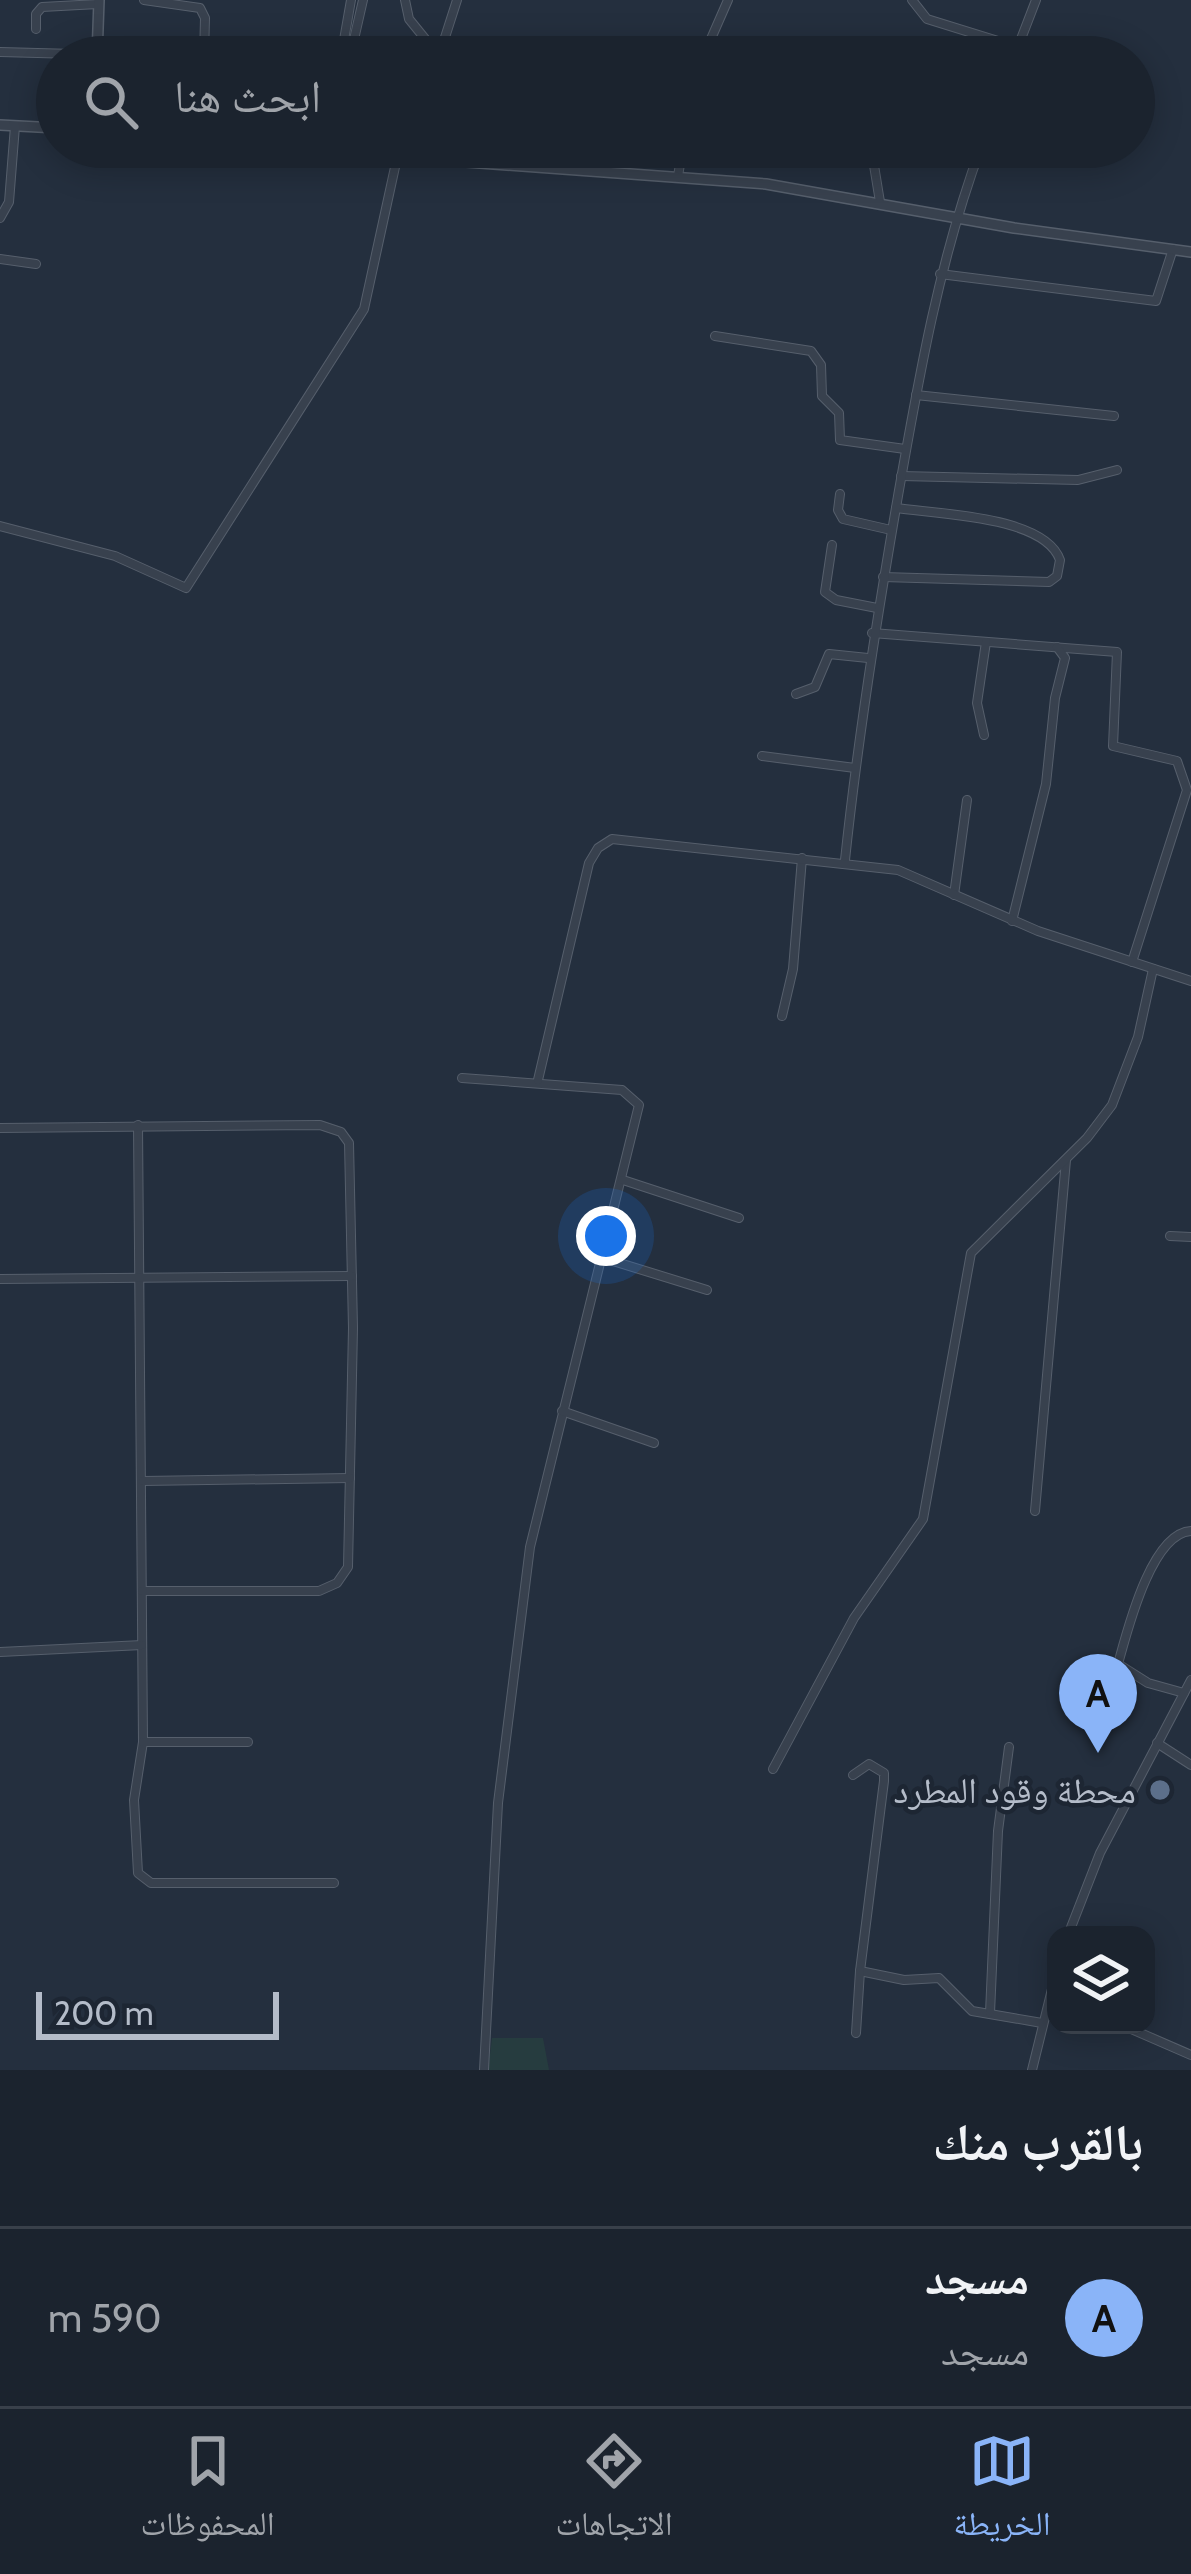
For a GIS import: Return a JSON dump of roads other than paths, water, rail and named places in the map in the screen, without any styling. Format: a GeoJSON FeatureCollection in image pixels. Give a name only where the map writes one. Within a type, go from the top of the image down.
{"type":"FeatureCollection","features":[{"type":"Feature","properties":{"kind":"street"},"geometry":{"type":"LineString","coordinates":[[145,0],[202,11],[203,36]]}},
{"type":"Feature","properties":{"kind":"street"},"geometry":{"type":"LineString","coordinates":[[344,36],[351,0]]}},
{"type":"Feature","properties":{"kind":"street"},"geometry":{"type":"LineString","coordinates":[[355,36],[363,0]]}},
{"type":"Feature","properties":{"kind":"street"},"geometry":{"type":"LineString","coordinates":[[405,0],[409,19],[423,36]]}},
{"type":"Feature","properties":{"kind":"street"},"geometry":{"type":"LineString","coordinates":[[445,36],[457,0]]}},
{"type":"Feature","properties":{"kind":"street"},"geometry":{"type":"LineString","coordinates":[[713,36],[728,0]]}},
{"type":"Feature","properties":{"kind":"street"},"geometry":{"type":"LineString","coordinates":[[912,0],[927,19],[972,36]]}},
{"type":"Feature","properties":{"kind":"street"},"geometry":{"type":"LineString","coordinates":[[1021,36],[1036,0]]}},
{"type":"Feature","properties":{"kind":"street"},"geometry":{"type":"LineString","coordinates":[[36,29],[36,14],[42,7],[99,2],[98,36]]}},
{"type":"Feature","properties":{"kind":"street"},"geometry":{"type":"LineString","coordinates":[[0,52],[36,53]]}},
{"type":"Feature","properties":{"kind":"street"},"geometry":{"type":"LineString","coordinates":[[0,125],[36,127]]}},
{"type":"Feature","properties":{"kind":"street"},"geometry":{"type":"LineString","coordinates":[[0,218],[9,202],[15,126]]}},
{"type":"Feature","properties":{"kind":"street"},"geometry":{"type":"LineString","coordinates":[[0,526],[115,556],[186,588],[364,309],[396,168]]}},
{"type":"Feature","properties":{"kind":"street"},"geometry":{"type":"LineString","coordinates":[[554,168],[678,176],[880,202],[1191,252]]}},
{"type":"Feature","properties":{"kind":"street"},"geometry":{"type":"LineString","coordinates":[[678,176],[679,168]]}},
{"type":"Feature","properties":{"kind":"street"},"geometry":{"type":"LineString","coordinates":[[875,168],[880,202]]}},
{"type":"Feature","properties":{"kind":"street"},"geometry":{"type":"LineString","coordinates":[[845,860],[868,658],[905,449],[940,274],[974,168]]}},
{"type":"Feature","properties":{"kind":"street"},"geometry":{"type":"LineString","coordinates":[[940,274],[1156,302],[1173,249]]}},
{"type":"Feature","properties":{"kind":"street"},"geometry":{"type":"LineString","coordinates":[[0,259],[36,265]]}},
{"type":"Feature","properties":{"kind":"street"},"geometry":{"type":"LineString","coordinates":[[715,336],[811,351],[821,365],[822,396],[839,412],[840,440],[905,449]]}},
{"type":"Feature","properties":{"kind":"street"},"geometry":{"type":"LineString","coordinates":[[916,395],[1114,416]]}},
{"type":"Feature","properties":{"kind":"street"},"geometry":{"type":"LineString","coordinates":[[902,476],[1078,480],[1117,470]]}},
{"type":"Feature","properties":{"kind":"street"},"geometry":{"type":"LineString","coordinates":[[840,494],[838,510],[843,519],[891,530]]}},
{"type":"Feature","properties":{"kind":"street"},"geometry":{"type":"LineString","coordinates":[[883,577],[1049,582],[1057,576],[1060,560],[1046,542],[1022,527],[896,508]]}},
{"type":"Feature","properties":{"kind":"street"},"geometry":{"type":"LineString","coordinates":[[832,545],[824,592],[836,600],[878,608]]}},
{"type":"Feature","properties":{"kind":"street"},"geometry":{"type":"LineString","coordinates":[[872,633],[1117,652],[1113,746],[1177,761],[1187,782],[1132,962]]}},
{"type":"Feature","properties":{"kind":"street"},"geometry":{"type":"LineString","coordinates":[[984,735],[977,703],[986,642]]}},
{"type":"Feature","properties":{"kind":"street"},"geometry":{"type":"LineString","coordinates":[[1012,921],[1046,784],[1055,698],[1065,658],[1056,646]]}},
{"type":"Feature","properties":{"kind":"street"},"geometry":{"type":"LineString","coordinates":[[796,694],[814,687],[830,654],[868,658]]}},
{"type":"Feature","properties":{"kind":"street"},"geometry":{"type":"LineString","coordinates":[[762,757],[855,768]]}},
{"type":"Feature","properties":{"kind":"street"},"geometry":{"type":"LineString","coordinates":[[954,895],[967,800]]}},
{"type":"Feature","properties":{"kind":"street"},"geometry":{"type":"LineString","coordinates":[[538,1080],[589,863],[598,848],[612,839],[845,860],[898,870],[1012,921],[1191,981]]}},
{"type":"Feature","properties":{"kind":"street"},"geometry":{"type":"LineString","coordinates":[[782,1016],[794,969],[802,858]]}},
{"type":"Feature","properties":{"kind":"street"},"geometry":{"type":"LineString","coordinates":[[773,1769],[854,1618],[923,1519],[971,1253],[1066,1158],[1121,1088],[1153,969]]}},
{"type":"Feature","properties":{"kind":"street"},"geometry":{"type":"LineString","coordinates":[[462,1078],[538,1080],[622,1090],[633,1096],[639,1119],[600,1257],[530,1547],[506,1721],[490,1898],[484,2070]]}},
{"type":"Feature","properties":{"kind":"street"},"geometry":{"type":"LineString","coordinates":[[138,1125],[143,1742],[134,1810],[142,1881],[334,1883]]}},
{"type":"Feature","properties":{"kind":"street"},"geometry":{"type":"LineString","coordinates":[[0,1128],[320,1125],[341,1132],[352,1150],[348,1567],[328,1588],[142,1591]]}},
{"type":"Feature","properties":{"kind":"street"},"geometry":{"type":"LineString","coordinates":[[1035,1511],[1066,1158]]}},
{"type":"Feature","properties":{"kind":"street"},"geometry":{"type":"LineString","coordinates":[[623,1180],[739,1218]]}},
{"type":"Feature","properties":{"kind":"street"},"geometry":{"type":"LineString","coordinates":[[1170,1236],[1191,1237]]}},
{"type":"Feature","properties":{"kind":"street"},"geometry":{"type":"LineString","coordinates":[[600,1257],[707,1290]]}},
{"type":"Feature","properties":{"kind":"street"},"geometry":{"type":"LineString","coordinates":[[0,1279],[352,1276]]}},
{"type":"Feature","properties":{"kind":"street"},"geometry":{"type":"LineString","coordinates":[[562,1412],[654,1443]]}},
{"type":"Feature","properties":{"kind":"street"},"geometry":{"type":"LineString","coordinates":[[142,1481],[350,1478]]}},
{"type":"Feature","properties":{"kind":"street"},"geometry":{"type":"LineString","coordinates":[[1184,1693],[1148,1683],[1118,1664],[1148,1575],[1180,1532],[1191,1531]]}},
{"type":"Feature","properties":{"kind":"street"},"geometry":{"type":"LineString","coordinates":[[0,1652],[142,1645]]}},
{"type":"Feature","properties":{"kind":"street"},"geometry":{"type":"LineString","coordinates":[[1072,1926],[1100,1853],[1191,1680]]}},
{"type":"Feature","properties":{"kind":"street"},"geometry":{"type":"LineString","coordinates":[[143,1742],[248,1742]]}},
{"type":"Feature","properties":{"kind":"street"},"geometry":{"type":"LineString","coordinates":[[1157,1743],[1191,1765]]}},
{"type":"Feature","properties":{"kind":"street"},"geometry":{"type":"LineString","coordinates":[[990,2013],[998,1831],[1009,1748]]}},
{"type":"Feature","properties":{"kind":"street"},"geometry":{"type":"LineString","coordinates":[[853,1775],[869,1764],[884,1773],[856,2033]]}},
{"type":"Feature","properties":{"kind":"street"},"geometry":{"type":"LineString","coordinates":[[860,1971],[904,1980],[939,1978],[965,2008],[1042,2023]]}},
{"type":"Feature","properties":{"kind":"street"},"geometry":{"type":"LineString","coordinates":[[1032,2070],[1047,2012]]}},
{"type":"Feature","properties":{"kind":"street"},"geometry":{"type":"LineString","coordinates":[[1143,2034],[1191,2055]]}},
{"type":"Feature","properties":{"kind":"place","name":"مسجد"},"geometry":{"type":"Point","coordinates":[1098,1753]}},
{"type":"Feature","properties":{"kind":"place","name":"محطة وقود المطرد"},"geometry":{"type":"Point","coordinates":[1160,1790]}}]}
